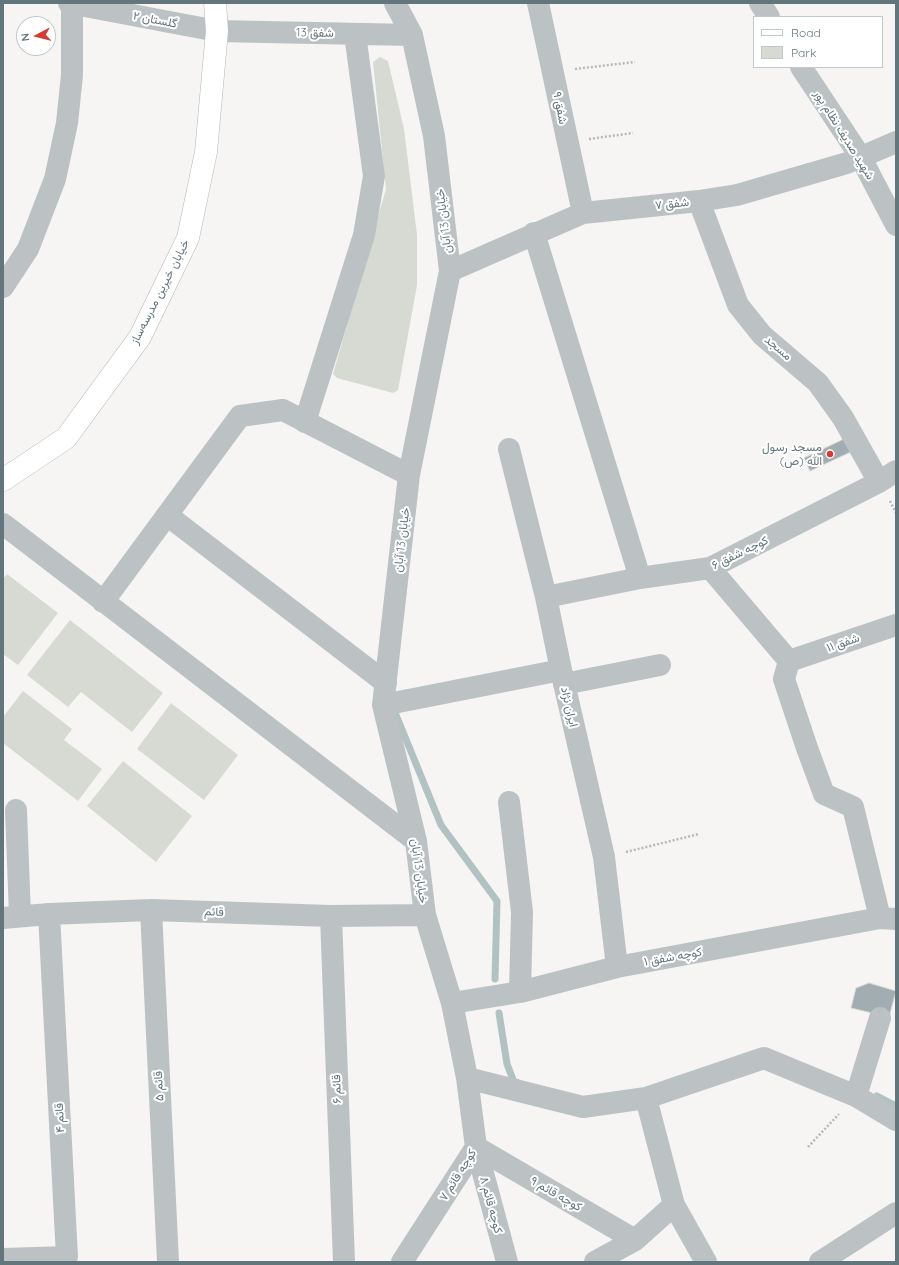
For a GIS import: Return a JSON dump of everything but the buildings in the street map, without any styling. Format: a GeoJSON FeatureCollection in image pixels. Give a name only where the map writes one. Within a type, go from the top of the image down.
{"type":"FeatureCollection","features":[{"type":"Feature","properties":{"kind":"main road","name":"خیابان خیرین مدرسه‌ساز"},"geometry":{"type":"LineString","coordinates":[[3,480],[66,438],[140,337],[188,238],[206,152],[217,31],[215,3]]}},
{"type":"Feature","properties":{"kind":"street","name":"گلستان ۲"},"geometry":{"type":"LineString","coordinates":[[71,3],[217,31]]}},
{"type":"Feature","properties":{"kind":"street"},"geometry":{"type":"LineString","coordinates":[[6,273],[28,249],[55,180],[67,123],[72,75],[71,3]]}},
{"type":"Feature","properties":{"kind":"street","name":"خیابان 13 آبان"},"geometry":{"type":"LineString","coordinates":[[396,3],[412,35],[434,136],[450,271],[409,475],[383,705],[416,842],[425,915],[452,1003],[467,1078]]}},
{"type":"Feature","properties":{"kind":"street","name":"شفق ۹"},"geometry":{"type":"LineString","coordinates":[[538,3],[583,213]]}},
{"type":"Feature","properties":{"kind":"street"},"geometry":{"type":"LineString","coordinates":[[760,3],[768,16]]}},
{"type":"Feature","properties":{"kind":"street","name":"شفق 13"},"geometry":{"type":"LineString","coordinates":[[217,31],[412,35]]}},
{"type":"Feature","properties":{"kind":"street"},"geometry":{"type":"LineString","coordinates":[[305,422],[364,235],[374,176],[355,34]]}},
{"type":"Feature","properties":{"kind":"street","name":"شهید صدیف نظام پور"},"geometry":{"type":"LineString","coordinates":[[802,68],[860,156],[896,225]]}},
{"type":"Feature","properties":{"kind":"street","name":"شفق ۷"},"geometry":{"type":"LineString","coordinates":[[450,271],[534,233],[583,213],[699,201],[737,195],[847,163],[860,156],[896,142]]}},
{"type":"Feature","properties":{"kind":"street","name":"مسجد"},"geometry":{"type":"LineString","coordinates":[[699,201],[738,305],[762,335],[818,383],[888,477]]}},
{"type":"Feature","properties":{"kind":"street"},"geometry":{"type":"LineString","coordinates":[[534,233],[640,578]]}},
{"type":"Feature","properties":{"kind":"street"},"geometry":{"type":"LineString","coordinates":[[104,602],[240,416],[282,410],[409,475]]}},
{"type":"Feature","properties":{"kind":"street","name":"ایران نژاد"},"geometry":{"type":"LineString","coordinates":[[509,450],[546,597],[562,677],[604,857],[617,967]]}},
{"type":"Feature","properties":{"kind":"street","name":"کوچه شفق ۶"},"geometry":{"type":"LineString","coordinates":[[546,597],[640,578],[710,568],[888,477]]}},
{"type":"Feature","properties":{"kind":"street"},"geometry":{"type":"LineString","coordinates":[[167,515],[386,683]]}},
{"type":"Feature","properties":{"kind":"street"},"geometry":{"type":"LineString","coordinates":[[3,524],[416,842]]}},
{"type":"Feature","properties":{"kind":"street"},"geometry":{"type":"LineString","coordinates":[[710,568],[789,661],[784,679],[806,748],[824,794],[853,807],[888,919]]}},
{"type":"Feature","properties":{"kind":"street","name":"شفق ۱۱"},"geometry":{"type":"LineString","coordinates":[[789,661],[896,624]]}},
{"type":"Feature","properties":{"kind":"street"},"geometry":{"type":"LineString","coordinates":[[383,705],[562,677],[660,665]]}},
{"type":"Feature","properties":{"kind":"street"},"geometry":{"type":"LineString","coordinates":[[508,802],[522,912],[520,992]]}},
{"type":"Feature","properties":{"kind":"street"},"geometry":{"type":"LineString","coordinates":[[12,917],[16,810]]}},
{"type":"Feature","properties":{"kind":"street","name":"قائم"},"geometry":{"type":"LineString","coordinates":[[12,917],[151,910],[331,916],[425,915]]}},
{"type":"Feature","properties":{"kind":"street","name":"قائم ۵"},"geometry":{"type":"LineString","coordinates":[[151,910],[168,1262]]}},
{"type":"Feature","properties":{"kind":"street","name":"قائم ۴"},"geometry":{"type":"LineString","coordinates":[[3,1260],[67,1258],[49,914]]}},
{"type":"Feature","properties":{"kind":"street","name":"قائم ۶"},"geometry":{"type":"LineString","coordinates":[[331,916],[344,1262]]}},
{"type":"Feature","properties":{"kind":"street","name":"کوچه شفق ۱"},"geometry":{"type":"LineString","coordinates":[[452,1003],[520,992],[617,967],[888,919]]}},
{"type":"Feature","properties":{"kind":"street"},"geometry":{"type":"LineString","coordinates":[[856,1096],[880,1018]]}},
{"type":"Feature","properties":{"kind":"street"},"geometry":{"type":"LineString","coordinates":[[467,1078],[583,1108],[646,1098],[764,1058],[856,1096],[896,1120]]}},
{"type":"Feature","properties":{"kind":"street","name":"کوچه قائم ۷"},"geometry":{"type":"LineString","coordinates":[[402,1262],[476,1147],[467,1078]]}},
{"type":"Feature","properties":{"kind":"street"},"geometry":{"type":"LineString","coordinates":[[646,1098],[674,1205],[706,1262]]}},
{"type":"Feature","properties":{"kind":"street","name":"کوچه قائم ۹"},"geometry":{"type":"LineString","coordinates":[[476,1147],[635,1240]]}},
{"type":"Feature","properties":{"kind":"street","name":"کوچه قائم ۸"},"geometry":{"type":"LineString","coordinates":[[476,1147],[507,1262]]}},
{"type":"Feature","properties":{"kind":"street"},"geometry":{"type":"LineString","coordinates":[[595,1262],[635,1240],[674,1205]]}},
{"type":"Feature","properties":{"kind":"street"},"geometry":{"type":"LineString","coordinates":[[829,1259],[896,1213]]}},
{"type":"Feature","properties":{"kind":"path"},"geometry":{"type":"LineString","coordinates":[[553,71],[635,62]]}},
{"type":"Feature","properties":{"kind":"path"},"geometry":{"type":"LineString","coordinates":[[567,142],[633,133]]}},
{"type":"Feature","properties":{"kind":"path"},"geometry":{"type":"LineString","coordinates":[[604,857],[699,834]]}},
{"type":"Feature","properties":{"kind":"path"},"geometry":{"type":"LineString","coordinates":[[808,1147],[856,1096]]}},
{"type":"Feature","properties":{"kind":"green space"},"geometry":{"type":"Polygon","coordinates":[[[380,57],[388,61],[404,129],[417,235],[417,285],[398,390],[393,393],[337,378],[333,374],[386,189],[373,62],[380,57]]]}},
{"type":"Feature","properties":{"kind":"green space"},"geometry":{"type":"Polygon","coordinates":[[[7,574],[58,613],[18,665],[3,654],[3,579],[7,574]]]}},
{"type":"Feature","properties":{"kind":"green space"},"geometry":{"type":"Polygon","coordinates":[[[70,620],[163,693],[132,732],[81,692],[68,707],[27,675],[70,620]]]}},
{"type":"Feature","properties":{"kind":"green space"},"geometry":{"type":"Polygon","coordinates":[[[23,691],[72,729],[64,740],[102,769],[78,801],[3,743],[3,717],[23,691]]]}},
{"type":"Feature","properties":{"kind":"green space"},"geometry":{"type":"Polygon","coordinates":[[[171,703],[238,755],[204,800],[137,749],[171,703]]]}},
{"type":"Feature","properties":{"kind":"green space"},"geometry":{"type":"Polygon","coordinates":[[[123,761],[192,816],[156,862],[87,806],[123,761]]]}},
{"type":"Feature","properties":{"kind":"waterway"},"geometry":{"type":"LineString","coordinates":[[394,710],[441,825],[497,901],[495,979]]}},
{"type":"Feature","properties":{"kind":"waterway"},"geometry":{"type":"LineString","coordinates":[[499,1013],[507,1064],[514,1082],[518,1083]]}},
{"type":"Feature","properties":{"kind":"waterway"},"geometry":{"type":"LineString","coordinates":[[877,1096],[896,1106]]}},
{"type":"Feature","properties":{"kind":"place","name":"مسجد رسول الله (ص)"},"geometry":{"type":"Point","coordinates":[830,454]}}]}
